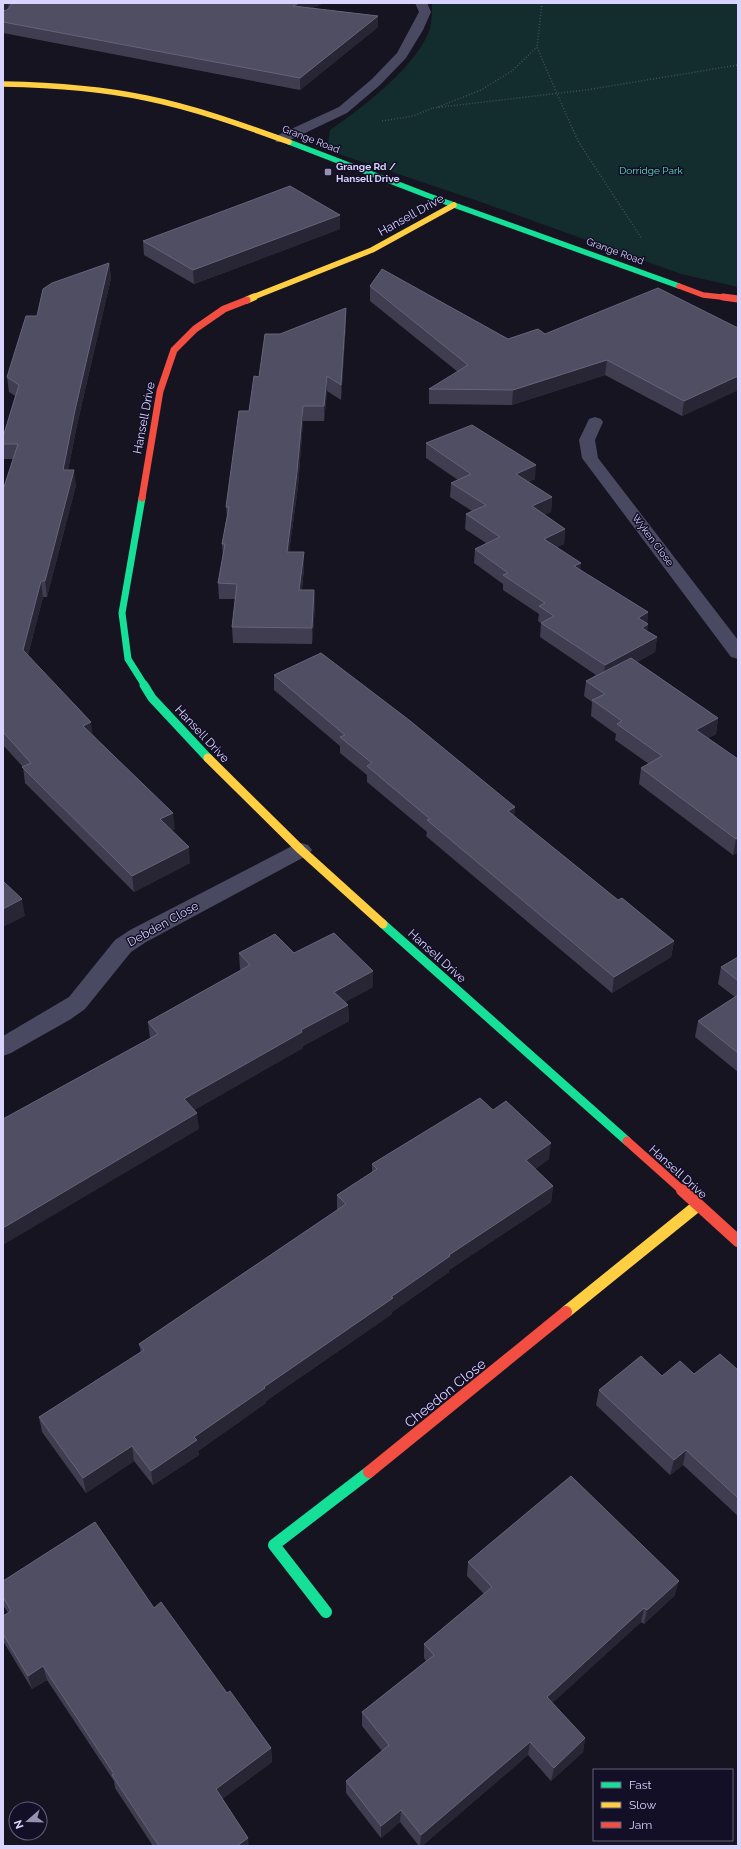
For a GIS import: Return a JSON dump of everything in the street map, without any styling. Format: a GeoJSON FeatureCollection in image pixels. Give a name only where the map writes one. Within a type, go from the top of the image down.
{"type":"FeatureCollection","features":[{"type":"Feature","properties":{"kind":"street"},"geometry":{"type":"LineString","coordinates":[[280,139],[343,110],[376,82],[402,55],[417,30],[425,12],[421,3]]}},
{"type":"Feature","properties":{"kind":"street","name":"Grange Road"},"geometry":{"type":"LineString","coordinates":[[3,84],[68,87],[146,98],[222,120],[280,139],[454,205],[703,294],[738,299]]}},
{"type":"Feature","properties":{"kind":"street","name":"Hansell Drive"},"geometry":{"type":"LineString","coordinates":[[454,205],[372,250],[224,309],[195,330],[174,350],[160,392],[122,613],[128,659],[152,698],[191,742],[301,850],[737,1240]]}},
{"type":"Feature","properties":{"kind":"street","name":"Wyken Close"},"geometry":{"type":"LineString","coordinates":[[595,422],[587,440],[590,458],[738,653]]}},
{"type":"Feature","properties":{"kind":"street","name":"Debden Close"},"geometry":{"type":"LineString","coordinates":[[3,1047],[63,1013],[77,1003],[123,946],[138,936],[301,850]]}},
{"type":"Feature","properties":{"kind":"street","name":"Cheedon Close"},"geometry":{"type":"LineString","coordinates":[[326,1612],[274,1545],[386,1459],[698,1206]]}},
{"type":"Feature","properties":{"kind":"path"},"geometry":{"type":"LineString","coordinates":[[542,3],[537,47],[578,141],[649,249],[646,274]]}},
{"type":"Feature","properties":{"kind":"path"},"geometry":{"type":"LineString","coordinates":[[377,122],[413,116],[481,90],[512,71],[537,47]]}},
{"type":"Feature","properties":{"kind":"path"},"geometry":{"type":"LineString","coordinates":[[433,108],[558,95],[660,80],[738,65]]}},
{"type":"Feature","properties":{"kind":"green space","name":"Dorridge Park"},"geometry":{"type":"Polygon","coordinates":[[[432,3],[738,3],[738,287],[681,274],[478,201],[327,150],[330,130],[384,88],[420,49],[430,28],[432,3]]]}},
{"type":"Feature","properties":{"kind":"building"},"geometry":{"type":"Polygon","coordinates":[[[13,3],[299,3],[293,6],[378,16],[300,78],[3,22],[3,11],[7,10],[13,3]]]}},
{"type":"Feature","properties":{"kind":"building"},"geometry":{"type":"Polygon","coordinates":[[[290,186],[340,215],[193,270],[143,241],[290,186]]]}},
{"type":"Feature","properties":{"kind":"building"},"geometry":{"type":"Polygon","coordinates":[[[109,263],[75,410],[63,470],[74,470],[45,581],[41,581],[23,650],[91,722],[83,726],[173,813],[160,819],[189,847],[132,876],[22,767],[31,763],[3,732],[3,490],[18,444],[3,444],[3,437],[19,385],[7,377],[26,316],[37,316],[43,289],[52,283],[109,263]]]}},
{"type":"Feature","properties":{"kind":"building"},"geometry":{"type":"Polygon","coordinates":[[[382,269],[508,339],[538,329],[545,334],[658,288],[738,328],[738,376],[684,401],[607,360],[513,390],[429,389],[468,365],[370,286],[382,269]]]}},
{"type":"Feature","properties":{"kind":"building"},"geometry":{"type":"Polygon","coordinates":[[[346,308],[341,385],[327,376],[324,406],[303,406],[297,472],[287,552],[304,552],[299,590],[314,590],[312,628],[232,627],[237,584],[218,583],[225,544],[222,544],[229,507],[226,507],[239,411],[249,411],[254,376],[259,377],[265,334],[280,334],[346,308]]]}},
{"type":"Feature","properties":{"kind":"building"},"geometry":{"type":"Polygon","coordinates":[[[472,425],[536,465],[516,474],[552,497],[532,506],[565,529],[544,539],[581,563],[574,566],[648,612],[638,618],[648,624],[642,628],[657,637],[605,665],[541,623],[554,616],[539,606],[545,603],[503,575],[508,573],[475,549],[500,537],[466,514],[486,505],[451,483],[471,474],[426,443],[472,425]]]}},
{"type":"Feature","properties":{"kind":"building"},"geometry":{"type":"Polygon","coordinates":[[[321,653],[409,720],[515,807],[508,811],[618,900],[622,898],[674,941],[614,977],[427,820],[430,819],[367,766],[372,763],[340,737],[345,735],[274,675],[321,653]]]}},
{"type":"Feature","properties":{"kind":"building"},"geometry":{"type":"Polygon","coordinates":[[[631,658],[718,718],[696,730],[738,759],[738,838],[736,839],[641,768],[662,756],[617,724],[622,721],[592,700],[605,694],[586,681],[631,658]]]}},
{"type":"Feature","properties":{"kind":"building"},"geometry":{"type":"Polygon","coordinates":[[[3,881],[22,899],[3,909],[3,881]]]}},
{"type":"Feature","properties":{"kind":"building"},"geometry":{"type":"Polygon","coordinates":[[[334,933],[373,971],[334,992],[348,1005],[301,1030],[302,1032],[184,1099],[197,1113],[3,1228],[3,1119],[158,1034],[148,1022],[250,965],[239,953],[275,934],[294,953],[334,933]]]}},
{"type":"Feature","properties":{"kind":"building"},"geometry":{"type":"Polygon","coordinates":[[[738,957],[738,981],[721,967],[738,957]]]}},
{"type":"Feature","properties":{"kind":"building"},"geometry":{"type":"Polygon","coordinates":[[[738,995],[738,1053],[698,1021],[738,995]]]}},
{"type":"Feature","properties":{"kind":"building"},"geometry":{"type":"Polygon","coordinates":[[[480,1098],[493,1110],[506,1101],[551,1143],[526,1160],[553,1186],[449,1255],[450,1256],[391,1297],[393,1298],[194,1437],[197,1440],[151,1471],[132,1446],[83,1478],[39,1417],[144,1350],[139,1344],[346,1204],[337,1195],[377,1169],[372,1164],[480,1098]]]}},
{"type":"Feature","properties":{"kind":"building"},"geometry":{"type":"Polygon","coordinates":[[[720,1354],[738,1370],[738,1498],[686,1450],[674,1460],[599,1390],[641,1356],[662,1376],[680,1361],[694,1374],[720,1354]]]}},
{"type":"Feature","properties":{"kind":"building"},"geometry":{"type":"Polygon","coordinates":[[[571,1476],[679,1581],[647,1610],[644,1608],[547,1697],[585,1738],[554,1768],[530,1742],[421,1835],[401,1810],[381,1826],[346,1781],[389,1745],[362,1712],[434,1655],[424,1644],[492,1587],[468,1562],[571,1476]]]}},
{"type":"Feature","properties":{"kind":"building"},"geometry":{"type":"Polygon","coordinates":[[[95,1522],[154,1608],[161,1602],[227,1693],[230,1691],[271,1748],[216,1789],[248,1838],[237,1846],[159,1846],[43,1666],[28,1676],[3,1634],[3,1616],[11,1611],[3,1597],[3,1581],[95,1522]]]}},
{"type":"Feature","properties":{"kind":"traffic: fast"},"geometry":{"type":"LineString","coordinates":[[289,142],[429,196],[679,286]]}},
{"type":"Feature","properties":{"kind":"traffic: fast"},"geometry":{"type":"LineString","coordinates":[[142,498],[122,613],[128,659],[152,698],[208,758]]}},
{"type":"Feature","properties":{"kind":"traffic: fast"},"geometry":{"type":"LineString","coordinates":[[383,924],[627,1141]]}},
{"type":"Feature","properties":{"kind":"traffic: fast"},"geometry":{"type":"LineString","coordinates":[[326,1612],[274,1545],[369,1472]]}},
{"type":"Feature","properties":{"kind":"traffic: slow"},"geometry":{"type":"LineString","coordinates":[[3,84],[75,88],[146,98],[218,118],[289,142]]}},
{"type":"Feature","properties":{"kind":"traffic: slow"},"geometry":{"type":"LineString","coordinates":[[247,300],[372,250],[454,205]]}},
{"type":"Feature","properties":{"kind":"traffic: slow"},"geometry":{"type":"LineString","coordinates":[[208,758],[301,850],[383,924]]}},
{"type":"Feature","properties":{"kind":"traffic: slow"},"geometry":{"type":"LineString","coordinates":[[566,1312],[697,1206]]}},
{"type":"Feature","properties":{"kind":"traffic: jam"},"geometry":{"type":"LineString","coordinates":[[679,286],[703,295],[738,299]]}},
{"type":"Feature","properties":{"kind":"traffic: jam"},"geometry":{"type":"LineString","coordinates":[[142,498],[160,391],[174,350],[195,329],[224,309],[247,300]]}},
{"type":"Feature","properties":{"kind":"traffic: jam"},"geometry":{"type":"LineString","coordinates":[[627,1141],[738,1241]]}},
{"type":"Feature","properties":{"kind":"traffic: jam"},"geometry":{"type":"LineString","coordinates":[[369,1472],[566,1312]]}},
{"type":"Feature","properties":{"kind":"place","name":"Grange Rd / Hansell Drive"},"geometry":{"type":"Point","coordinates":[328,172]}}]}
